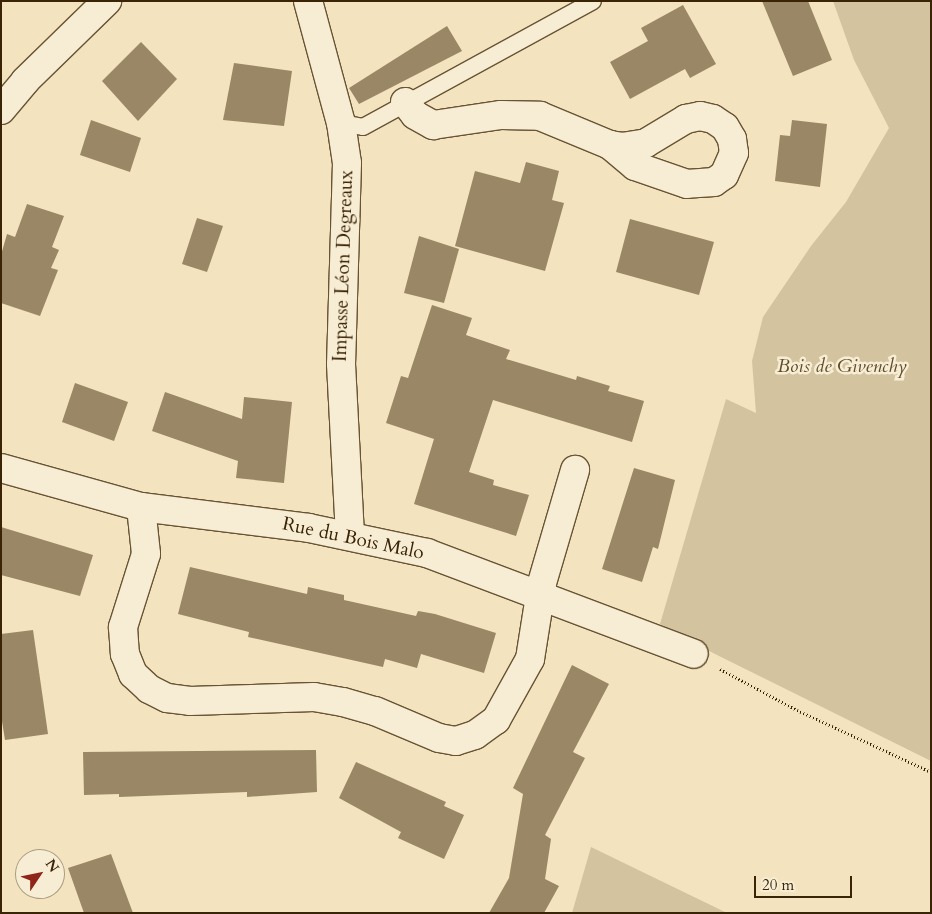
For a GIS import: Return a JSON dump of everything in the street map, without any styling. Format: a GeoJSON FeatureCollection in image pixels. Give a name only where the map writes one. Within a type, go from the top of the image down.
{"type":"FeatureCollection","features":[{"type":"Feature","properties":{"kind":"street"},"geometry":{"type":"LineString","coordinates":[[1,110],[32,75],[107,1]]}},
{"type":"Feature","properties":{"kind":"street","name":"Impasse Léon Degreaux"},"geometry":{"type":"LineString","coordinates":[[308,1],[341,123],[348,187],[341,412],[350,536]]}},
{"type":"Feature","properties":{"kind":"street"},"geometry":{"type":"LineString","coordinates":[[405,102],[415,116],[433,125],[501,115],[540,116],[610,145]]}},
{"type":"Feature","properties":{"kind":"street","name":"Rue du Bois Malo"},"geometry":{"type":"LineString","coordinates":[[1,468],[141,507],[309,528],[427,553],[694,654]]}},
{"type":"Feature","properties":{"kind":"street"},"geometry":{"type":"LineString","coordinates":[[141,507],[146,554],[123,628],[125,654],[133,674],[149,689],[167,698],[190,701],[314,698],[375,711],[438,738],[456,741],[475,735],[496,720],[510,700],[530,659],[540,597],[575,470]]}},
{"type":"Feature","properties":{"kind":"lane"},"geometry":{"type":"LineString","coordinates":[[341,123],[363,127],[405,102],[593,1]]}},
{"type":"Feature","properties":{"kind":"path"},"geometry":{"type":"LineString","coordinates":[[694,654],[798,710],[931,772]]}},
{"type":"Feature","properties":{"kind":"green space","name":"Bois de Givenchy"},"geometry":{"type":"Polygon","coordinates":[[[833,1],[931,1],[931,761],[713,653],[660,624],[726,399],[756,413],[752,361],[763,317],[811,246],[846,202],[889,128],[854,60],[833,1]]]}},
{"type":"Feature","properties":{"kind":"green space"},"geometry":{"type":"Polygon","coordinates":[[[591,847],[727,913],[572,913],[591,847]]]}},
{"type":"Feature","properties":{"kind":"building"},"geometry":{"type":"Polygon","coordinates":[[[762,1],[808,1],[832,60],[793,76],[762,1]]]}},
{"type":"Feature","properties":{"kind":"building"},"geometry":{"type":"Polygon","coordinates":[[[683,5],[716,64],[690,78],[685,69],[630,99],[610,62],[648,41],[641,28],[683,5]]]}},
{"type":"Feature","properties":{"kind":"building"},"geometry":{"type":"Polygon","coordinates":[[[447,26],[462,51],[359,104],[349,88],[447,26]]]}},
{"type":"Feature","properties":{"kind":"building"},"geometry":{"type":"Polygon","coordinates":[[[141,42],[177,79],[138,121],[102,81],[141,42]]]}},
{"type":"Feature","properties":{"kind":"building"},"geometry":{"type":"Polygon","coordinates":[[[234,63],[292,71],[284,126],[223,120],[234,63]]]}},
{"type":"Feature","properties":{"kind":"building"},"geometry":{"type":"Polygon","coordinates":[[[91,120],[141,138],[130,172],[80,155],[91,120]]]}},
{"type":"Feature","properties":{"kind":"building"},"geometry":{"type":"Polygon","coordinates":[[[792,120],[827,124],[820,187],[775,181],[780,135],[790,136],[792,120]]]}},
{"type":"Feature","properties":{"kind":"building"},"geometry":{"type":"Polygon","coordinates":[[[526,162],[559,171],[552,200],[564,203],[545,271],[455,246],[475,171],[520,183],[526,162]]]}},
{"type":"Feature","properties":{"kind":"building"},"geometry":{"type":"Polygon","coordinates":[[[27,204],[64,216],[52,247],[59,250],[51,268],[58,270],[40,316],[1,303],[1,255],[7,234],[15,237],[27,204]]]}},
{"type":"Feature","properties":{"kind":"building"},"geometry":{"type":"Polygon","coordinates":[[[197,218],[223,226],[207,272],[182,264],[197,218]]]}},
{"type":"Feature","properties":{"kind":"building"},"geometry":{"type":"Polygon","coordinates":[[[630,219],[714,242],[699,295],[616,272],[630,219]]]}},
{"type":"Feature","properties":{"kind":"building"},"geometry":{"type":"Polygon","coordinates":[[[419,236],[459,249],[444,303],[404,293],[419,236]]]}},
{"type":"Feature","properties":{"kind":"building"},"geometry":{"type":"Polygon","coordinates":[[[432,305],[472,318],[466,335],[510,350],[506,359],[576,380],[577,376],[610,386],[608,391],[644,401],[632,442],[493,400],[469,472],[494,480],[493,485],[529,495],[516,536],[414,504],[434,439],[386,423],[401,376],[408,378],[432,305]]]}},
{"type":"Feature","properties":{"kind":"building"},"geometry":{"type":"Polygon","coordinates":[[[75,383],[128,402],[114,441],[62,422],[75,383]]]}},
{"type":"Feature","properties":{"kind":"building"},"geometry":{"type":"Polygon","coordinates":[[[165,392],[242,419],[244,397],[292,402],[284,483],[236,478],[238,461],[152,431],[165,392]]]}},
{"type":"Feature","properties":{"kind":"building"},"geometry":{"type":"Polygon","coordinates":[[[634,468],[675,480],[658,549],[653,547],[642,582],[602,569],[634,468]]]}},
{"type":"Feature","properties":{"kind":"building"},"geometry":{"type":"Polygon","coordinates":[[[1,527],[93,555],[80,596],[1,575],[1,527]]]}},
{"type":"Feature","properties":{"kind":"building"},"geometry":{"type":"Polygon","coordinates":[[[190,567],[307,594],[308,587],[344,595],[344,600],[416,616],[418,611],[435,614],[496,633],[484,673],[421,654],[417,668],[385,659],[383,667],[248,637],[249,632],[178,614],[190,567]]]}},
{"type":"Feature","properties":{"kind":"building"},"geometry":{"type":"Polygon","coordinates":[[[33,630],[48,734],[5,740],[1,715],[1,634],[33,630]]]}},
{"type":"Feature","properties":{"kind":"building"},"geometry":{"type":"Polygon","coordinates":[[[572,665],[609,684],[573,752],[585,758],[545,835],[551,839],[545,879],[559,886],[544,913],[489,913],[509,878],[523,794],[513,788],[572,665]]]}},
{"type":"Feature","properties":{"kind":"building"},"geometry":{"type":"Polygon","coordinates":[[[316,750],[317,792],[247,797],[247,792],[119,797],[119,794],[84,795],[83,752],[316,750]]]}},
{"type":"Feature","properties":{"kind":"building"},"geometry":{"type":"Polygon","coordinates":[[[356,762],[446,802],[444,806],[464,815],[444,859],[398,838],[401,832],[339,798],[356,762]]]}},
{"type":"Feature","properties":{"kind":"building"},"geometry":{"type":"Polygon","coordinates":[[[111,854],[133,913],[84,913],[68,868],[111,854]]]}}]}
